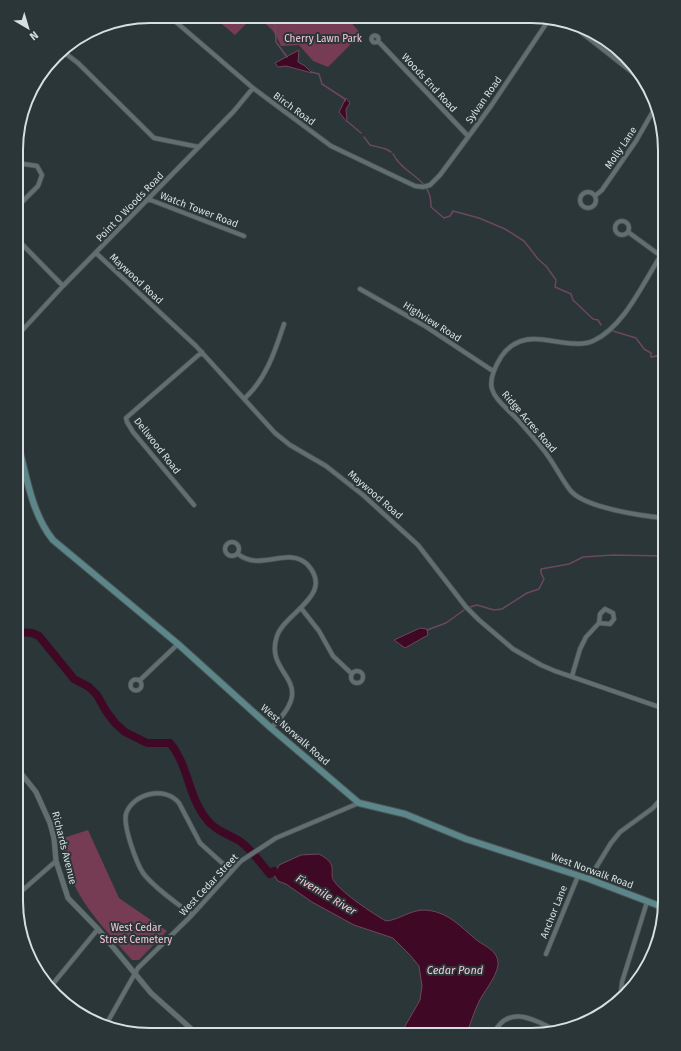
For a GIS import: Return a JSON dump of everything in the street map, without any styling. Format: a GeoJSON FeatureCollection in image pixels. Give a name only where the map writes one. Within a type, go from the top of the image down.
{"type":"FeatureCollection","features":[{"type":"Feature","properties":{"kind":"main road","name":"West Norwalk Road"},"geometry":{"type":"LineString","coordinates":[[23,462],[33,499],[45,531],[110,590],[178,644],[271,728],[359,803],[405,814],[466,839],[589,879],[658,906]]}},
{"type":"Feature","properties":{"kind":"street","name":"Birch Road"},"geometry":{"type":"LineString","coordinates":[[177,23],[253,88],[332,146],[415,186],[425,187]]}},
{"type":"Feature","properties":{"kind":"street","name":"Sylvan Road"},"geometry":{"type":"LineString","coordinates":[[425,187],[434,182],[440,175],[491,106],[546,24]]}},
{"type":"Feature","properties":{"kind":"street"},"geometry":{"type":"LineString","coordinates":[[586,36],[630,70]]}},
{"type":"Feature","properties":{"kind":"street","name":"Woods End Road"},"geometry":{"type":"LineString","coordinates":[[378,41],[468,136]]}},
{"type":"Feature","properties":{"kind":"street"},"geometry":{"type":"LineString","coordinates":[[67,54],[78,63],[154,138],[199,147]]}},
{"type":"Feature","properties":{"kind":"street","name":"Point O Woods Road"},"geometry":{"type":"LineString","coordinates":[[23,329],[63,286],[234,111],[253,88]]}},
{"type":"Feature","properties":{"kind":"street","name":"Molly Lane"},"geometry":{"type":"LineString","coordinates":[[595,196],[602,190],[636,141],[652,113]]}},
{"type":"Feature","properties":{"kind":"street"},"geometry":{"type":"LineString","coordinates":[[23,163],[37,166],[42,176],[38,186],[23,201]]}},
{"type":"Feature","properties":{"kind":"street","name":"Watch Tower Road"},"geometry":{"type":"LineString","coordinates":[[148,199],[244,236]]}},
{"type":"Feature","properties":{"kind":"street"},"geometry":{"type":"LineString","coordinates":[[628,232],[658,254]]}},
{"type":"Feature","properties":{"kind":"street"},"geometry":{"type":"LineString","coordinates":[[23,245],[63,286]]}},
{"type":"Feature","properties":{"kind":"street","name":"Maywood Road"},"geometry":{"type":"LineString","coordinates":[[96,253],[202,352],[282,438],[342,477],[418,545],[466,607],[492,632],[513,649],[541,665],[658,707]]}},
{"type":"Feature","properties":{"kind":"street"},"geometry":{"type":"LineString","coordinates":[[493,371],[507,349],[515,342],[533,339],[587,344],[598,339],[611,329],[627,310],[658,261]]}},
{"type":"Feature","properties":{"kind":"street","name":"Highview Road"},"geometry":{"type":"LineString","coordinates":[[360,288],[425,326],[493,371]]}},
{"type":"Feature","properties":{"kind":"street"},"geometry":{"type":"LineString","coordinates":[[244,398],[251,393],[266,371],[274,354],[284,324]]}},
{"type":"Feature","properties":{"kind":"street","name":"Dellwood Road"},"geometry":{"type":"LineString","coordinates":[[194,505],[133,432],[126,418],[202,352]]}},
{"type":"Feature","properties":{"kind":"street","name":"Ridge Acres Road"},"geometry":{"type":"LineString","coordinates":[[493,371],[491,386],[496,398],[541,446],[574,494],[614,510],[658,517]]}},
{"type":"Feature","properties":{"kind":"street"},"geometry":{"type":"LineString","coordinates":[[238,554],[245,559],[254,562],[285,557],[298,559],[306,564],[312,572],[316,586],[311,597],[283,625],[276,640],[276,657],[292,687],[293,696],[290,707],[271,728]]}},
{"type":"Feature","properties":{"kind":"street"},"geometry":{"type":"LineString","coordinates":[[301,608],[319,631],[333,656],[352,674]]}},
{"type":"Feature","properties":{"kind":"street"},"geometry":{"type":"LineString","coordinates":[[572,676],[583,643],[599,623]]}},
{"type":"Feature","properties":{"kind":"street"},"geometry":{"type":"LineString","coordinates":[[140,680],[178,644]]}},
{"type":"Feature","properties":{"kind":"street","name":"Richards Avenue"},"geometry":{"type":"LineString","coordinates":[[23,775],[29,782],[44,807],[54,838],[56,861],[68,898],[98,929],[155,997],[190,1028]]}},
{"type":"Feature","properties":{"kind":"street"},"geometry":{"type":"LineString","coordinates":[[192,915],[151,880],[141,869],[126,827],[126,815],[130,806],[138,800],[154,793],[165,793],[173,797],[179,802],[200,843],[231,871]]}},
{"type":"Feature","properties":{"kind":"street"},"geometry":{"type":"LineString","coordinates":[[589,879],[611,843],[620,832],[653,808],[658,802]]}},
{"type":"Feature","properties":{"kind":"street","name":"West Cedar Street"},"geometry":{"type":"LineString","coordinates":[[108,1021],[138,968],[192,915],[231,871],[250,854],[276,838],[359,803]]}},
{"type":"Feature","properties":{"kind":"street"},"geometry":{"type":"LineString","coordinates":[[23,890],[56,861]]}},
{"type":"Feature","properties":{"kind":"street","name":"Anchor Lane"},"geometry":{"type":"LineString","coordinates":[[546,954],[578,876]]}},
{"type":"Feature","properties":{"kind":"street"},"geometry":{"type":"LineString","coordinates":[[621,990],[622,982],[647,902]]}},
{"type":"Feature","properties":{"kind":"street"},"geometry":{"type":"LineString","coordinates":[[53,983],[98,929]]}},
{"type":"Feature","properties":{"kind":"street"},"geometry":{"type":"LineString","coordinates":[[497,1028],[505,1021],[520,1016],[534,1019],[549,1027]]}},
{"type":"Feature","properties":{"kind":"green space","name":"Cherry Lawn Park"},"geometry":{"type":"Polygon","coordinates":[[[220,23],[247,23],[235,35],[220,23]]]}},
{"type":"Feature","properties":{"kind":"green space","name":"Cherry Lawn Park"},"geometry":{"type":"Polygon","coordinates":[[[263,23],[352,23],[361,34],[328,67],[313,61],[299,45],[281,46],[276,35],[263,23]]]}},
{"type":"Feature","properties":{"kind":"green space","name":"West Cedar Street Cemetery"},"geometry":{"type":"Polygon","coordinates":[[[88,830],[119,898],[167,931],[139,960],[132,960],[99,922],[77,891],[70,875],[60,839],[88,830]]]}},
{"type":"Feature","properties":{"kind":"water"},"geometry":{"type":"Polygon","coordinates":[[[299,50],[298,62],[312,73],[286,66],[278,67],[275,63],[299,50]]]}},
{"type":"Feature","properties":{"kind":"water"},"geometry":{"type":"Polygon","coordinates":[[[346,98],[350,103],[346,109],[347,122],[339,112],[346,98]]]}},
{"type":"Feature","properties":{"kind":"water"},"geometry":{"type":"Polygon","coordinates":[[[420,628],[427,629],[428,635],[405,648],[394,640],[420,628]]]}},
{"type":"Feature","properties":{"kind":"water","name":"Cedar Pond"},"geometry":{"type":"Polygon","coordinates":[[[319,854],[325,858],[331,865],[332,878],[338,886],[358,903],[386,921],[419,910],[432,911],[451,919],[493,951],[498,960],[497,970],[479,1001],[469,1028],[404,1028],[420,1000],[422,986],[419,966],[393,938],[354,925],[312,902],[286,884],[278,881],[274,875],[279,865],[301,855],[319,854]]]}},
{"type":"Feature","properties":{"kind":"waterway"},"geometry":{"type":"LineString","coordinates":[[275,23],[276,42],[287,57]]}},
{"type":"Feature","properties":{"kind":"waterway"},"geometry":{"type":"LineString","coordinates":[[311,72],[319,74],[322,84],[345,99],[345,101]]}},
{"type":"Feature","properties":{"kind":"waterway"},"geometry":{"type":"LineString","coordinates":[[348,122],[361,133]]}},
{"type":"Feature","properties":{"kind":"waterway"},"geometry":{"type":"LineString","coordinates":[[364,137],[370,145],[386,149],[391,152]]}},
{"type":"Feature","properties":{"kind":"waterway"},"geometry":{"type":"LineString","coordinates":[[393,154],[398,161],[427,189],[431,207],[444,218],[450,216],[453,211],[479,218],[505,229],[524,241],[556,280],[555,287],[571,294],[573,300],[593,319],[598,320],[601,325]]}},
{"type":"Feature","properties":{"kind":"waterway"},"geometry":{"type":"LineString","coordinates":[[611,329],[613,331],[636,338],[644,349],[651,353],[651,357],[658,357]]}},
{"type":"Feature","properties":{"kind":"waterway"},"geometry":{"type":"LineString","coordinates":[[470,607],[477,605],[494,610],[502,609],[527,593],[539,589],[544,579],[541,569],[569,564],[583,557],[613,555],[658,556]]}},
{"type":"Feature","properties":{"kind":"waterway"},"geometry":{"type":"LineString","coordinates":[[427,630],[446,623],[464,610]]}},
{"type":"Feature","properties":{"kind":"waterway","name":"Fivemile River"},"geometry":{"type":"LineString","coordinates":[[23,632],[32,633],[39,636],[74,679],[89,687],[97,695],[115,723],[125,732],[147,743],[170,743],[181,762],[196,802],[208,821],[215,828],[237,839],[245,845],[270,874],[274,871]]}}]}
